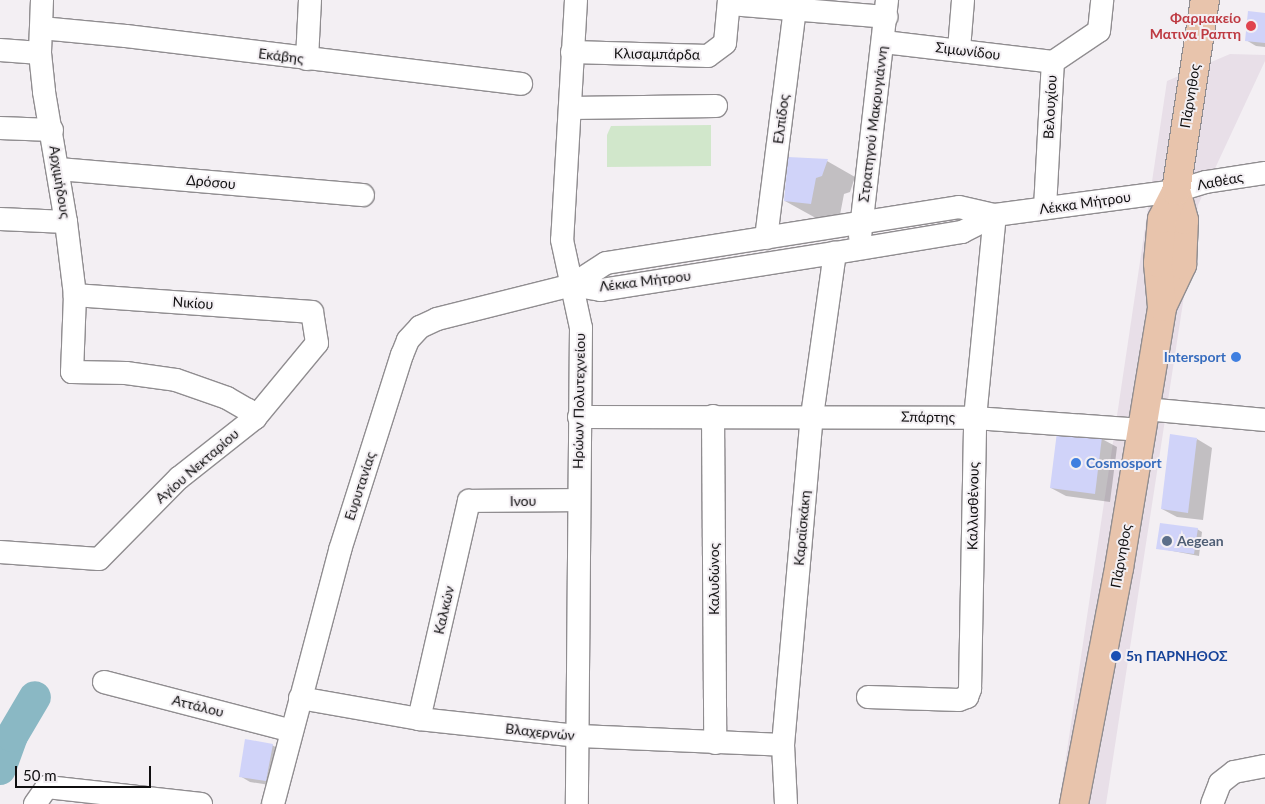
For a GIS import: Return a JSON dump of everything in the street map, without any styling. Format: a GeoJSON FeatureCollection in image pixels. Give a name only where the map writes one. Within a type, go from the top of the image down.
{"type":"FeatureCollection","features":[{"type":"Feature","properties":{"kind":"main road","name":"Πάρνηθος"},"geometry":{"type":"LineString","coordinates":[[1074,804],[1162,308],[1158,263],[1162,219],[1176,192],[1205,0]]}},
{"type":"Feature","properties":{"kind":"street","name":"Αρχιμήδους"},"geometry":{"type":"LineString","coordinates":[[42,0],[40,53],[66,222],[75,295],[72,372],[126,373],[176,380],[227,398],[255,418]]}},
{"type":"Feature","properties":{"kind":"street"},"geometry":{"type":"LineString","coordinates":[[307,59],[310,0]]}},
{"type":"Feature","properties":{"kind":"street","name":"Ηρώων Πολυτεχνείου"},"geometry":{"type":"LineString","coordinates":[[576,0],[562,240],[581,328],[578,500],[579,736],[577,804]]}},
{"type":"Feature","properties":{"kind":"street"},"geometry":{"type":"LineString","coordinates":[[958,49],[963,0]]}},
{"type":"Feature","properties":{"kind":"street","name":"Βελουχίου"},"geometry":{"type":"LineString","coordinates":[[1045,208],[1053,62],[1099,31],[1102,0]]}},
{"type":"Feature","properties":{"kind":"street"},"geometry":{"type":"LineString","coordinates":[[729,2],[886,8]]}},
{"type":"Feature","properties":{"kind":"street","name":"Κλισαμπάρδα"},"geometry":{"type":"LineString","coordinates":[[572,52],[708,56],[725,43],[729,2]]}},
{"type":"Feature","properties":{"kind":"street","name":"Ελπίδος"},"geometry":{"type":"LineString","coordinates":[[766,238],[795,4]]}},
{"type":"Feature","properties":{"kind":"street","name":"Στρατηγού Μακρυγιάννη"},"geometry":{"type":"LineString","coordinates":[[859,249],[860,223],[884,42],[886,8]]}},
{"type":"Feature","properties":{"kind":"street","name":"Εκάβης"},"geometry":{"type":"LineString","coordinates":[[41,28],[126,36],[521,84]]}},
{"type":"Feature","properties":{"kind":"street","name":"Σιμωνίδου"},"geometry":{"type":"LineString","coordinates":[[884,42],[958,49],[1053,62]]}},
{"type":"Feature","properties":{"kind":"street"},"geometry":{"type":"LineString","coordinates":[[0,50],[40,53]]}},
{"type":"Feature","properties":{"kind":"street"},"geometry":{"type":"LineString","coordinates":[[570,108],[716,106]]}},
{"type":"Feature","properties":{"kind":"street"},"geometry":{"type":"LineString","coordinates":[[0,128],[52,130]]}},
{"type":"Feature","properties":{"kind":"street","name":"Δρόσου"},"geometry":{"type":"LineString","coordinates":[[58,170],[364,194]]}},
{"type":"Feature","properties":{"kind":"street","name":"Λαθέας"},"geometry":{"type":"LineString","coordinates":[[1176,192],[1206,182],[1265,173]]}},
{"type":"Feature","properties":{"kind":"street","name":"Λέκκα Μήτρου"},"geometry":{"type":"LineString","coordinates":[[572,285],[606,263],[860,223],[959,208],[995,215],[1176,192]]}},
{"type":"Feature","properties":{"kind":"street","name":"Λέκκα Μήτρου"},"geometry":{"type":"LineString","coordinates":[[572,285],[601,290],[962,232],[995,215]]}},
{"type":"Feature","properties":{"kind":"street","name":"Καλλισθένους"},"geometry":{"type":"LineString","coordinates":[[868,697],[959,700],[967,697],[970,689],[974,418],[995,215]]}},
{"type":"Feature","properties":{"kind":"street"},"geometry":{"type":"LineString","coordinates":[[0,219],[66,222]]}},
{"type":"Feature","properties":{"kind":"street","name":"Καραϊσκάκη"},"geometry":{"type":"LineString","coordinates":[[786,804],[783,746],[812,416],[835,253]]}},
{"type":"Feature","properties":{"kind":"street","name":"Ευρυτανίας"},"geometry":{"type":"LineString","coordinates":[[273,804],[340,550],[402,355],[413,334],[437,319],[572,285]]}},
{"type":"Feature","properties":{"kind":"street","name":"Νικίου"},"geometry":{"type":"LineString","coordinates":[[75,295],[312,312]]}},
{"type":"Feature","properties":{"kind":"street","name":"Αγίου Νεκταρίου"},"geometry":{"type":"LineString","coordinates":[[0,552],[99,559],[179,478],[255,418],[317,343],[312,312]]}},
{"type":"Feature","properties":{"kind":"street","name":"Καλυδώνος"},"geometry":{"type":"LineString","coordinates":[[713,416],[715,743]]}},
{"type":"Feature","properties":{"kind":"street","name":"Σπάρτης"},"geometry":{"type":"LineString","coordinates":[[579,417],[812,416],[1265,420]]}},
{"type":"Feature","properties":{"kind":"street","name":"Ινου"},"geometry":{"type":"LineString","coordinates":[[469,501],[578,500]]}},
{"type":"Feature","properties":{"kind":"street","name":"Καλκών"},"geometry":{"type":"LineString","coordinates":[[419,719],[469,501]]}},
{"type":"Feature","properties":{"kind":"street","name":"Αττάλου"},"geometry":{"type":"LineString","coordinates":[[104,682],[292,731]]}},
{"type":"Feature","properties":{"kind":"street","name":"Βλαχερνών"},"geometry":{"type":"LineString","coordinates":[[300,698],[419,719],[579,736],[783,746]]}},
{"type":"Feature","properties":{"kind":"street"},"geometry":{"type":"LineString","coordinates":[[1212,804],[1220,783],[1234,772],[1265,766]]}},
{"type":"Feature","properties":{"kind":"street"},"geometry":{"type":"LineString","coordinates":[[36,804],[47,787],[201,804]]}},
{"type":"Feature","properties":{"kind":"shaded area"},"geometry":{"type":"Polygon","coordinates":[[[1230,54],[1265,55],[1265,61],[1198,205],[1106,804],[1059,804],[1167,81],[1230,54]]]}},
{"type":"Feature","properties":{"kind":"green space"},"geometry":{"type":"Polygon","coordinates":[[[711,125],[711,166],[607,167],[607,135],[611,126],[711,125]]]}},
{"type":"Feature","properties":{"kind":"building"},"geometry":{"type":"Polygon","coordinates":[[[1248,11],[1265,13],[1265,43],[1245,41],[1248,11]]]}},
{"type":"Feature","properties":{"kind":"building"},"geometry":{"type":"Polygon","coordinates":[[[788,157],[828,159],[822,176],[816,178],[811,204],[784,201],[788,157]]]}},
{"type":"Feature","properties":{"kind":"building","name":"Cosmosport"},"geometry":{"type":"Polygon","coordinates":[[[1057,432],[1102,437],[1095,494],[1050,488],[1057,432]]]}},
{"type":"Feature","properties":{"kind":"building"},"geometry":{"type":"Polygon","coordinates":[[[1170,434],[1197,438],[1188,513],[1161,509],[1170,434]]]}},
{"type":"Feature","properties":{"kind":"building"},"geometry":{"type":"Polygon","coordinates":[[[1160,523],[1198,528],[1194,554],[1156,549],[1160,523]]]}},
{"type":"Feature","properties":{"kind":"building"},"geometry":{"type":"Polygon","coordinates":[[[245,739],[273,744],[266,781],[239,777],[245,739]]]}},
{"type":"Feature","properties":{"kind":"waterway"},"geometry":{"type":"LineString","coordinates":[[0,769],[12,736],[35,697]]}},
{"type":"Feature","properties":{"kind":"place","name":"Φαρμακείο Ματινα Ραπτη"},"geometry":{"type":"Point","coordinates":[1251,26]}},
{"type":"Feature","properties":{"kind":"place","name":"Intersport"},"geometry":{"type":"Point","coordinates":[1236,357]}},
{"type":"Feature","properties":{"kind":"place","name":"Cosmosport"},"geometry":{"type":"Point","coordinates":[1076,463]}},
{"type":"Feature","properties":{"kind":"place","name":"Aegean"},"geometry":{"type":"Point","coordinates":[1167,541]}},
{"type":"Feature","properties":{"kind":"place","name":"5η ΠΑΡΝΗΘΟΣ"},"geometry":{"type":"Point","coordinates":[1116,656]}}]}
